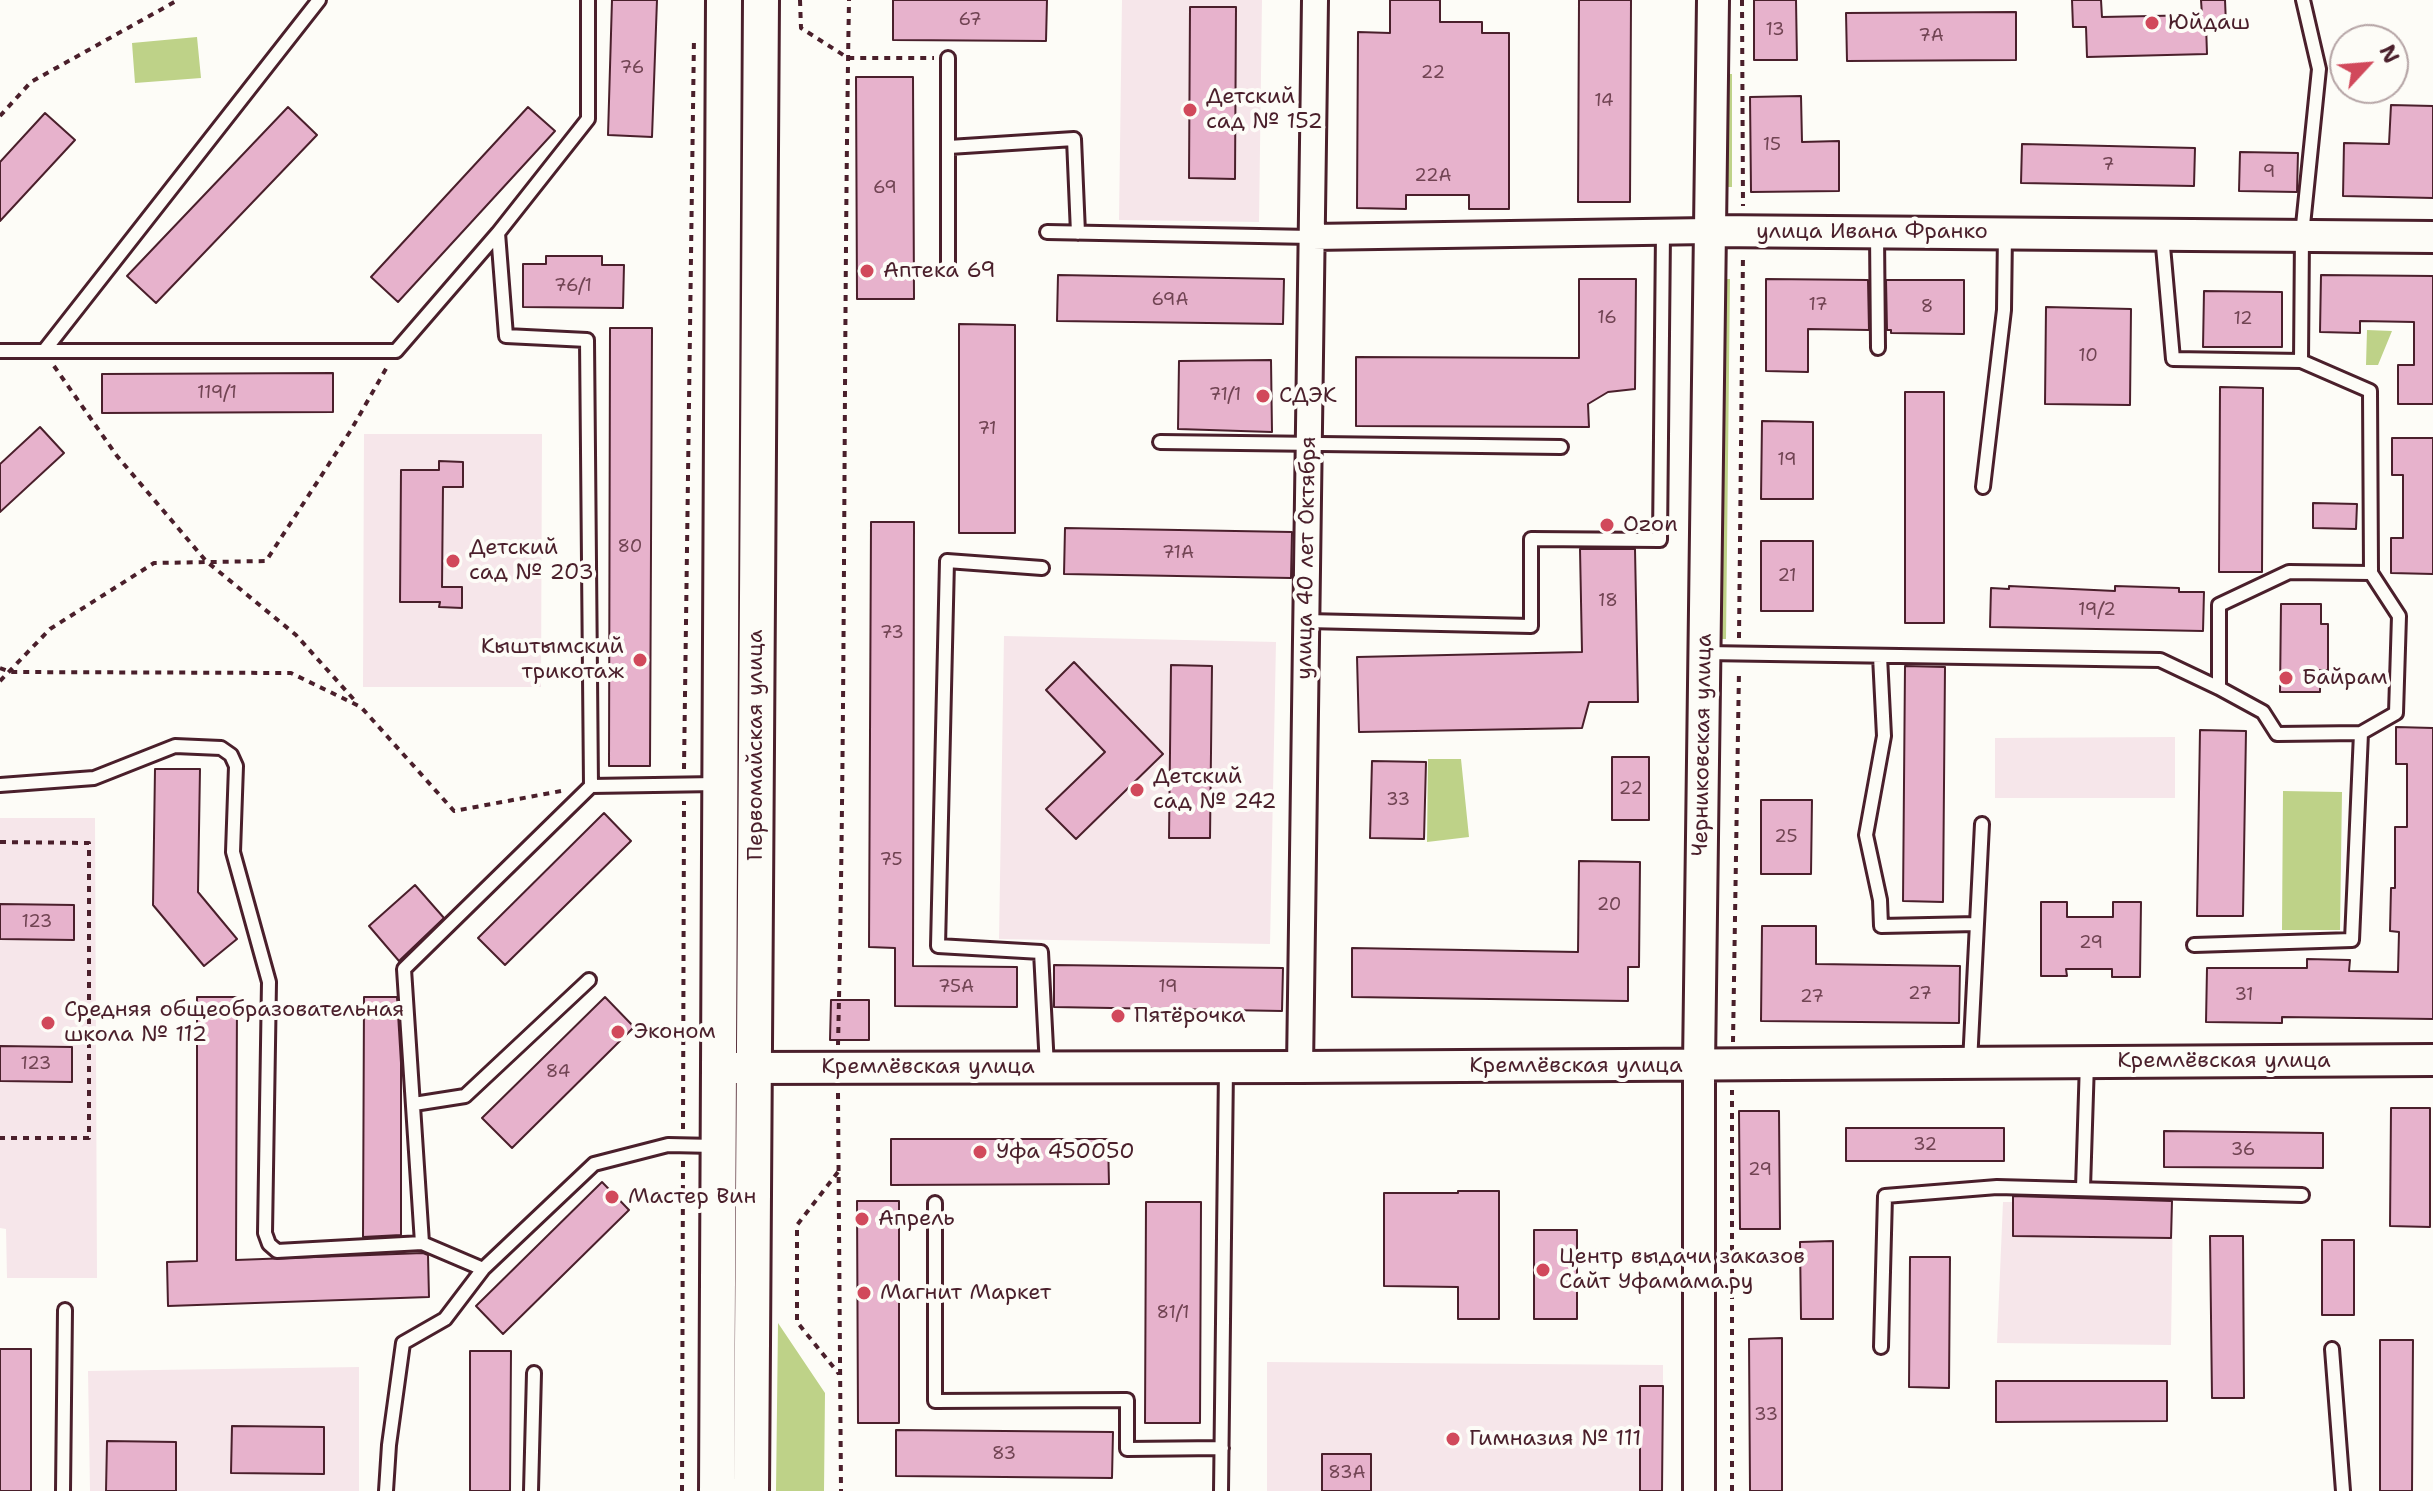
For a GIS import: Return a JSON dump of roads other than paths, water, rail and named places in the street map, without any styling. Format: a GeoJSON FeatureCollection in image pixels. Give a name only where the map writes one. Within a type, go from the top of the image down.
{"type":"FeatureCollection","features":[{"type":"Feature","properties":{"kind":"main road","name":"Первомайская улица"},"geometry":{"type":"LineString","coordinates":[[717,1491],[724,0]]}},
{"type":"Feature","properties":{"kind":"main road","name":"Первомайская улица"},"geometry":{"type":"LineString","coordinates":[[751,1491],[761,0]]}},
{"type":"Feature","properties":{"kind":"street","name":"улица 40 лет Октября"},"geometry":{"type":"LineString","coordinates":[[1300,1067],[1315,0]]}},
{"type":"Feature","properties":{"kind":"street","name":"Черниковская улица"},"geometry":{"type":"LineString","coordinates":[[1699,1491],[1699,1065],[1713,0]]}},
{"type":"Feature","properties":{"kind":"street","name":"улица Ивана Франко"},"geometry":{"type":"LineString","coordinates":[[1312,237],[1709,231],[2433,237]]}},
{"type":"Feature","properties":{"kind":"street","name":"Кремлёвская улица"},"geometry":{"type":"LineString","coordinates":[[719,1068],[2433,1060]]}},
{"type":"Feature","properties":{"kind":"lane"},"geometry":{"type":"LineString","coordinates":[[44,351],[319,0]]}},
{"type":"Feature","properties":{"kind":"lane"},"geometry":{"type":"LineString","coordinates":[[0,351],[396,351],[498,233],[588,119],[588,0]]}},
{"type":"Feature","properties":{"kind":"lane"},"geometry":{"type":"LineString","coordinates":[[2301,361],[2302,235],[2319,69],[2303,0]]}},
{"type":"Feature","properties":{"kind":"lane"},"geometry":{"type":"LineString","coordinates":[[948,58],[948,267]]}},
{"type":"Feature","properties":{"kind":"lane"},"geometry":{"type":"LineString","coordinates":[[949,147],[1074,139],[1078,233]]}},
{"type":"Feature","properties":{"kind":"lane"},"geometry":{"type":"LineString","coordinates":[[1047,232],[1312,237]]}},
{"type":"Feature","properties":{"kind":"lane"},"geometry":{"type":"LineString","coordinates":[[1306,621],[1531,626],[1531,539],[1660,540],[1663,232]]}},
{"type":"Feature","properties":{"kind":"lane"},"geometry":{"type":"LineString","coordinates":[[498,233],[506,336],[587,340],[591,786]]}},
{"type":"Feature","properties":{"kind":"lane"},"geometry":{"type":"LineString","coordinates":[[1877,233],[1878,348]]}},
{"type":"Feature","properties":{"kind":"lane"},"geometry":{"type":"LineString","coordinates":[[1983,487],[2004,310],[2005,233]]}},
{"type":"Feature","properties":{"kind":"lane"},"geometry":{"type":"LineString","coordinates":[[1704,653],[2160,660],[2263,712],[2277,734],[2361,733],[2396,713],[2399,616],[2371,573],[2370,391],[2301,361],[2173,359],[2162,234]]}},
{"type":"Feature","properties":{"kind":"lane"},"geometry":{"type":"LineString","coordinates":[[1160,442],[1561,447]]}},
{"type":"Feature","properties":{"kind":"lane"},"geometry":{"type":"LineString","coordinates":[[1042,568],[947,561],[938,946],[1041,952],[1047,1067]]}},
{"type":"Feature","properties":{"kind":"lane"},"geometry":{"type":"LineString","coordinates":[[2219,688],[2219,605],[2289,572],[2371,573]]}},
{"type":"Feature","properties":{"kind":"lane"},"geometry":{"type":"LineString","coordinates":[[1880,656],[1884,736],[1866,835],[1880,900],[1881,926],[1977,924]]}},
{"type":"Feature","properties":{"kind":"lane"},"geometry":{"type":"LineString","coordinates":[[2194,945],[2352,940],[2361,733]]}},
{"type":"Feature","properties":{"kind":"lane"},"geometry":{"type":"LineString","coordinates":[[0,785],[94,778],[175,746],[221,748],[231,755],[236,766],[233,852],[269,982],[265,1233],[269,1244],[277,1251],[422,1243],[483,1269]]}},
{"type":"Feature","properties":{"kind":"lane"},"geometry":{"type":"LineString","coordinates":[[422,1243],[404,969],[591,786],[720,784]]}},
{"type":"Feature","properties":{"kind":"lane"},"geometry":{"type":"LineString","coordinates":[[1970,1063],[1982,824]]}},
{"type":"Feature","properties":{"kind":"lane"},"geometry":{"type":"LineString","coordinates":[[414,1104],[465,1096],[589,980]]}},
{"type":"Feature","properties":{"kind":"lane"},"geometry":{"type":"LineString","coordinates":[[2083,1188],[2087,1062]]}},
{"type":"Feature","properties":{"kind":"lane"},"geometry":{"type":"LineString","coordinates":[[1221,1491],[1226,1067]]}},
{"type":"Feature","properties":{"kind":"lane"},"geometry":{"type":"LineString","coordinates":[[386,1491],[403,1343],[445,1319],[483,1269],[594,1164],[668,1145],[718,1146]]}},
{"type":"Feature","properties":{"kind":"lane"},"geometry":{"type":"LineString","coordinates":[[1881,1347],[1885,1196],[1997,1187],[2302,1195]]}},
{"type":"Feature","properties":{"kind":"lane"},"geometry":{"type":"LineString","coordinates":[[935,1203],[935,1401],[1127,1400],[1127,1449],[1222,1448]]}},
{"type":"Feature","properties":{"kind":"lane"},"geometry":{"type":"LineString","coordinates":[[63,1491],[65,1310]]}},
{"type":"Feature","properties":{"kind":"lane"},"geometry":{"type":"LineString","coordinates":[[2332,1349],[2343,1491]]}},
{"type":"Feature","properties":{"kind":"lane"},"geometry":{"type":"LineString","coordinates":[[531,1491],[534,1373]]}},
{"type":"Feature","properties":{"kind":"place","name":"Юйдаш"},"geometry":{"type":"Point","coordinates":[2152,23]}},
{"type":"Feature","properties":{"kind":"place","name":"Детский сад № 152"},"geometry":{"type":"Point","coordinates":[1190,110]}},
{"type":"Feature","properties":{"kind":"place","name":"Аптека 69"},"geometry":{"type":"Point","coordinates":[867,271]}},
{"type":"Feature","properties":{"kind":"place","name":"СДЭК"},"geometry":{"type":"Point","coordinates":[1263,396]}},
{"type":"Feature","properties":{"kind":"place","name":"Ozon"},"geometry":{"type":"Point","coordinates":[1607,525]}},
{"type":"Feature","properties":{"kind":"place","name":"Детский сад № 203"},"geometry":{"type":"Point","coordinates":[453,561]}},
{"type":"Feature","properties":{"kind":"place","name":"Кыштымский трикотаж"},"geometry":{"type":"Point","coordinates":[640,660]}},
{"type":"Feature","properties":{"kind":"place","name":"Байрам"},"geometry":{"type":"Point","coordinates":[2286,678]}},
{"type":"Feature","properties":{"kind":"place","name":"Детский сад № 242"},"geometry":{"type":"Point","coordinates":[1137,790]}},
{"type":"Feature","properties":{"kind":"place","name":"Пятёрочка"},"geometry":{"type":"Point","coordinates":[1118,1016]}},
{"type":"Feature","properties":{"kind":"place","name":"Средняя общеобразовательная школа № 112"},"geometry":{"type":"Point","coordinates":[48,1023]}},
{"type":"Feature","properties":{"kind":"place","name":"Эконом"},"geometry":{"type":"Point","coordinates":[618,1032]}},
{"type":"Feature","properties":{"kind":"place","name":"Уфа 450050"},"geometry":{"type":"Point","coordinates":[980,1152]}},
{"type":"Feature","properties":{"kind":"place","name":"Мастер Вин"},"geometry":{"type":"Point","coordinates":[612,1197]}},
{"type":"Feature","properties":{"kind":"place","name":"Апрель"},"geometry":{"type":"Point","coordinates":[862,1219]}},
{"type":"Feature","properties":{"kind":"place","name":"Центр выдачи заказов Сайт Уфамама.ру"},"geometry":{"type":"Point","coordinates":[1543,1270]}},
{"type":"Feature","properties":{"kind":"place","name":"Магнит Маркет"},"geometry":{"type":"Point","coordinates":[864,1293]}},
{"type":"Feature","properties":{"kind":"place","name":"Гимназия № 111"},"geometry":{"type":"Point","coordinates":[1453,1439]}}]}
